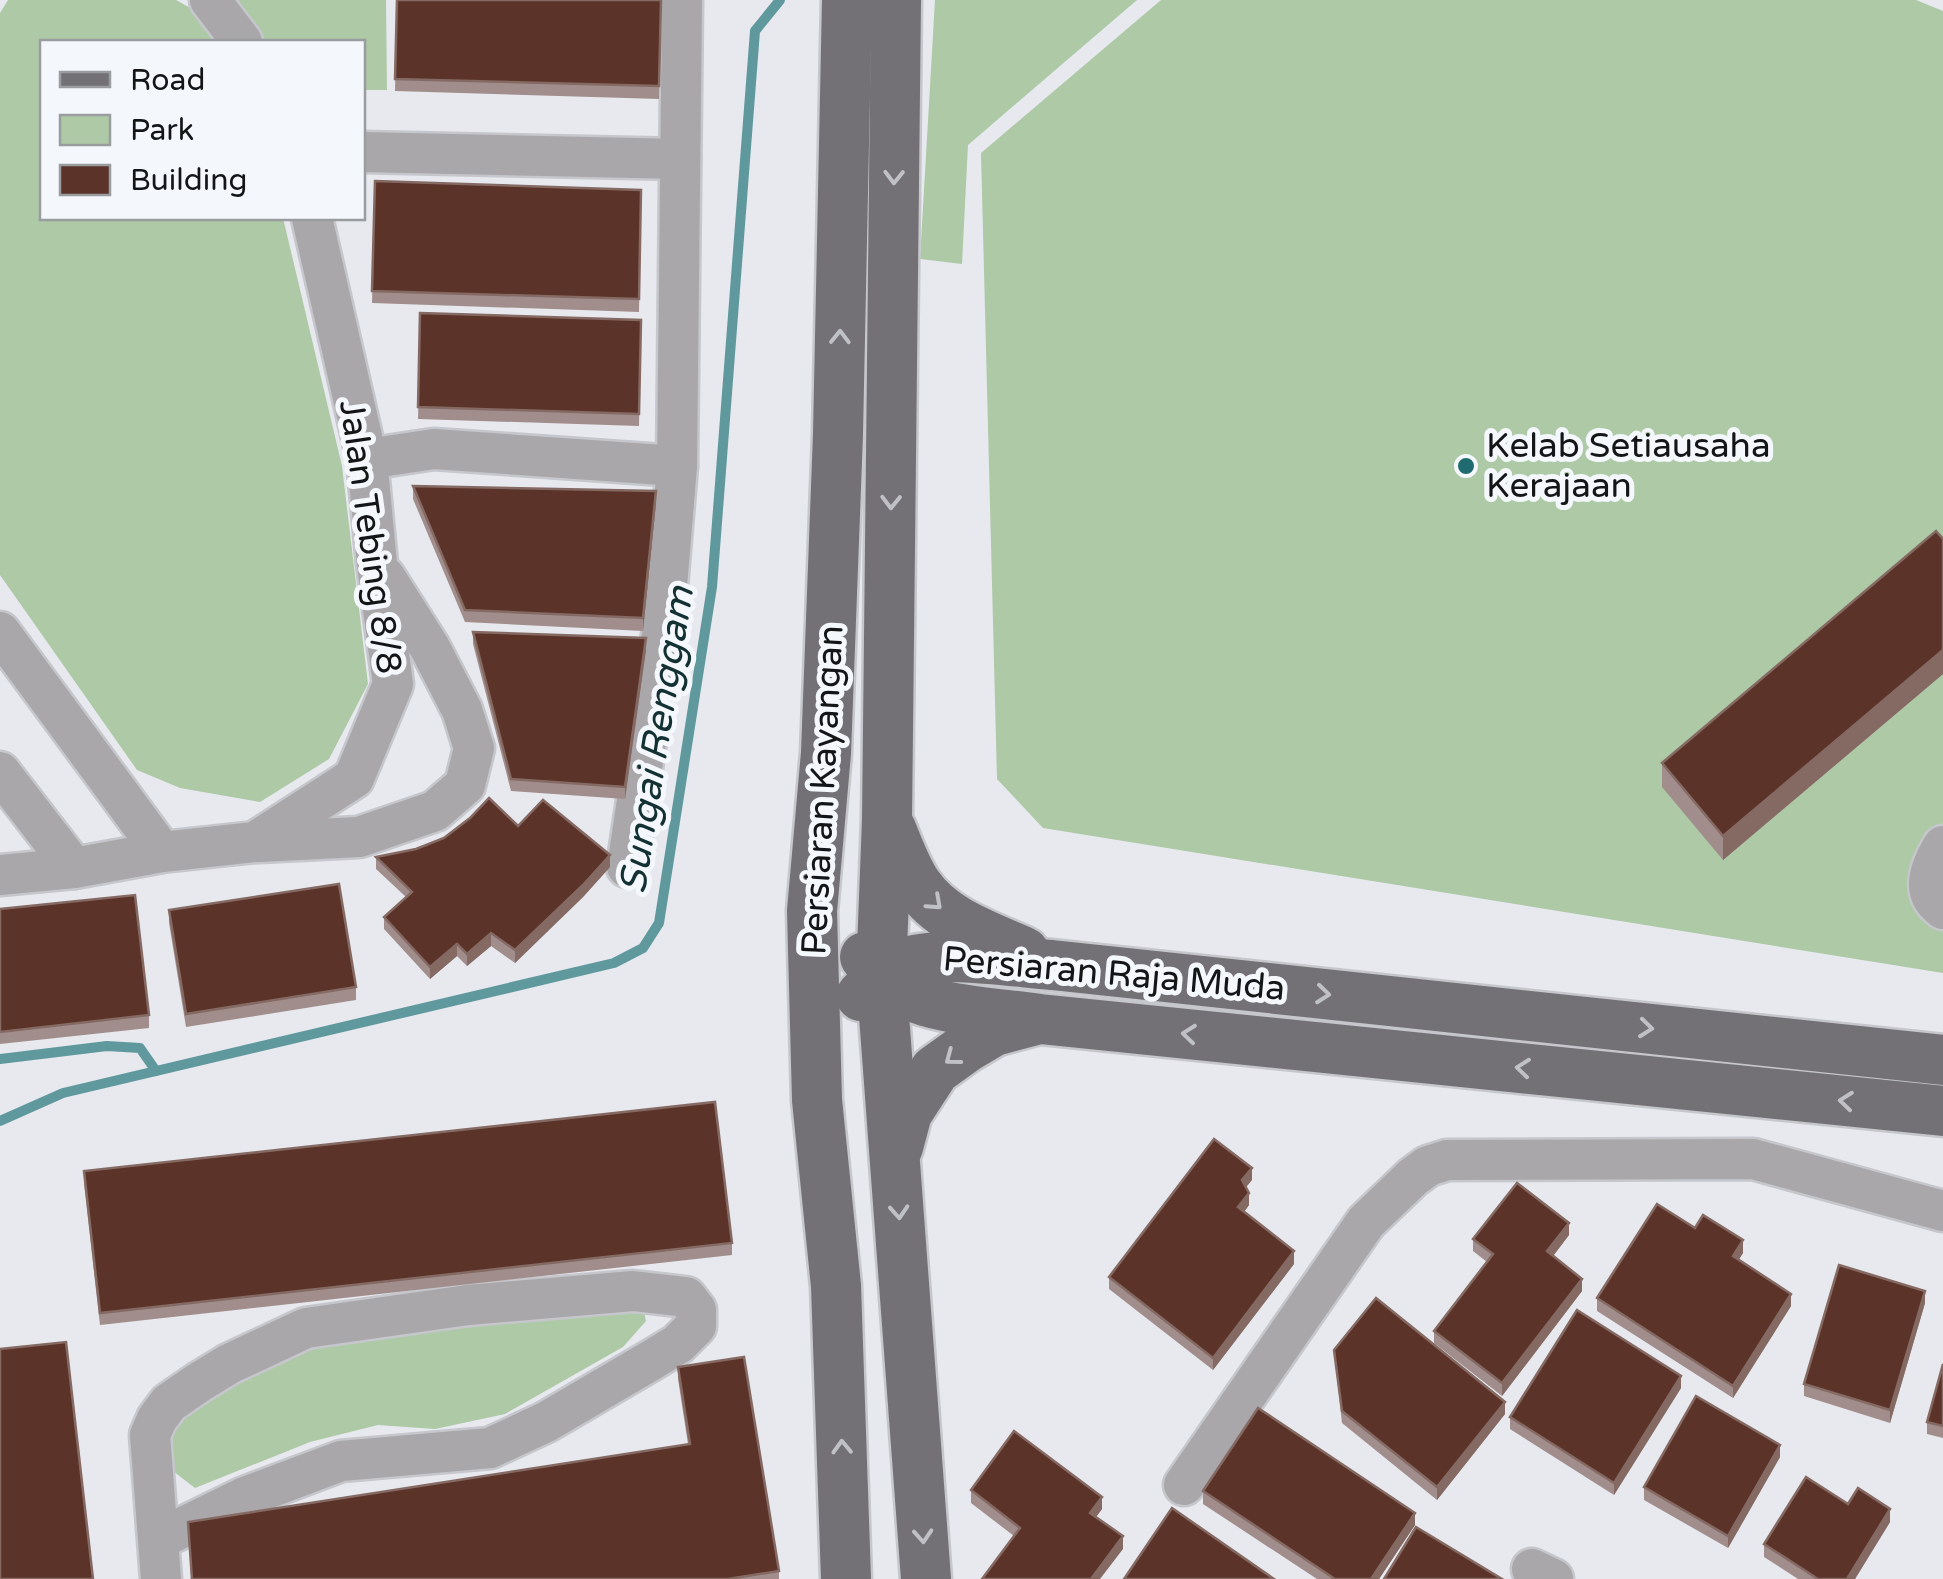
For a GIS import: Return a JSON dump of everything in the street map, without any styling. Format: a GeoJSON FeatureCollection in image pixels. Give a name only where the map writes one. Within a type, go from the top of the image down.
{"type":"FeatureCollection","features":[{"type":"Feature","properties":{"kind":"main road","name":"Persiaran Kayangan"},"geometry":{"type":"LineString","coordinates":[[846,1579],[836,1286],[817,1100],[812,911],[826,754],[838,434],[847,0]]}},
{"type":"Feature","properties":{"kind":"main road","name":"Persiaran Kayangan"},"geometry":{"type":"LineString","coordinates":[[896,0],[887,820],[881,976],[926,1579]]}},
{"type":"Feature","properties":{"kind":"main road"},"geometry":{"type":"LineString","coordinates":[[826,754],[835,830],[837,895],[848,930],[881,976],[847,1020],[842,1040],[850,1213],[836,1286]]}},
{"type":"Feature","properties":{"kind":"main road"},"geometry":{"type":"LineString","coordinates":[[887,820],[917,885],[936,907],[968,927],[1052,965]]}},
{"type":"Feature","properties":{"kind":"main road","name":"Persiaran Raja Muda"},"geometry":{"type":"LineString","coordinates":[[1943,1060],[1052,965],[928,957],[902,964],[881,976],[926,1002],[1040,1019],[1943,1111]]}},
{"type":"Feature","properties":{"kind":"main road"},"geometry":{"type":"LineString","coordinates":[[895,1157],[907,1113],[935,1070],[994,1032],[1040,1019]]}},
{"type":"Feature","properties":{"kind":"street"},"geometry":{"type":"LineString","coordinates":[[210,0],[240,40]]}},
{"type":"Feature","properties":{"kind":"street"},"geometry":{"type":"LineString","coordinates":[[627,868],[664,622],[677,466],[682,0]]}},
{"type":"Feature","properties":{"kind":"street"},"geometry":{"type":"LineString","coordinates":[[365,152],[680,159]]}},
{"type":"Feature","properties":{"kind":"street","name":"Jalan Tebing 8/8"},"geometry":{"type":"LineString","coordinates":[[0,875],[255,842],[354,778],[393,684],[368,459],[312,220]]}},
{"type":"Feature","properties":{"kind":"street"},"geometry":{"type":"LineString","coordinates":[[368,459],[434,448],[677,466]]}},
{"type":"Feature","properties":{"kind":"street"},"geometry":{"type":"LineString","coordinates":[[255,842],[359,836],[435,812],[464,785],[474,748],[462,710],[430,648],[377,564]]}},
{"type":"Feature","properties":{"kind":"street"},"geometry":{"type":"LineString","coordinates":[[0,632],[162,852]]}},
{"type":"Feature","properties":{"kind":"street"},"geometry":{"type":"LineString","coordinates":[[0,772],[74,868]]}},
{"type":"Feature","properties":{"kind":"street"},"geometry":{"type":"LineString","coordinates":[[1943,846],[1928,888],[1935,904],[1943,910]]}},
{"type":"Feature","properties":{"kind":"street"},"geometry":{"type":"LineString","coordinates":[[1184,1484],[1366,1222],[1428,1166],[1446,1160],[1754,1159],[1943,1210]]}},
{"type":"Feature","properties":{"kind":"street"},"geometry":{"type":"LineString","coordinates":[[159,1539],[246,1497],[341,1461],[490,1448],[546,1422],[678,1344],[696,1326],[696,1310],[686,1297],[632,1291],[468,1305],[306,1328],[229,1364],[169,1404],[150,1435],[161,1579]]}},
{"type":"Feature","properties":{"kind":"green space"},"geometry":{"type":"Polygon","coordinates":[[[8,0],[176,0],[194,10],[215,40],[40,40],[40,220],[283,220],[342,466],[368,684],[329,759],[260,802],[180,788],[137,770],[0,575],[0,13],[8,0]]]}},
{"type":"Feature","properties":{"kind":"green space"},"geometry":{"type":"Polygon","coordinates":[[[220,0],[386,0],[387,90],[365,90],[365,40],[250,40],[220,0]]]}},
{"type":"Feature","properties":{"kind":"green space"},"geometry":{"type":"Polygon","coordinates":[[[935,0],[1137,0],[968,145],[962,264],[920,259],[935,0]]]}},
{"type":"Feature","properties":{"kind":"green space","name":"Kelab Setiausaha Kerajaan"},"geometry":{"type":"Polygon","coordinates":[[[1161,0],[1916,0],[1943,11],[1943,973],[1043,828],[997,779],[981,153],[1161,0]]]}},
{"type":"Feature","properties":{"kind":"green space"},"geometry":{"type":"Polygon","coordinates":[[[634,1301],[643,1306],[646,1321],[623,1347],[505,1414],[435,1429],[378,1425],[310,1442],[195,1488],[173,1471],[161,1440],[182,1411],[321,1344],[634,1301]]]}},
{"type":"Feature","properties":{"kind":"building"},"geometry":{"type":"Polygon","coordinates":[[[397,0],[661,0],[659,86],[395,79],[397,0]]]}},
{"type":"Feature","properties":{"kind":"building"},"geometry":{"type":"Polygon","coordinates":[[[375,181],[641,190],[639,299],[372,291],[375,181]]]}},
{"type":"Feature","properties":{"kind":"building"},"geometry":{"type":"Polygon","coordinates":[[[420,313],[641,320],[639,414],[418,407],[420,313]]]}},
{"type":"Feature","properties":{"kind":"building"},"geometry":{"type":"Polygon","coordinates":[[[413,486],[656,491],[643,618],[465,610],[413,486]]]}},
{"type":"Feature","properties":{"kind":"building"},"geometry":{"type":"Polygon","coordinates":[[[1936,531],[1943,539],[1943,650],[1723,836],[1662,763],[1936,531]]]}},
{"type":"Feature","properties":{"kind":"building"},"geometry":{"type":"Polygon","coordinates":[[[473,632],[646,638],[625,787],[511,779],[473,632]]]}},
{"type":"Feature","properties":{"kind":"building"},"geometry":{"type":"Polygon","coordinates":[[[489,798],[518,826],[543,800],[610,855],[515,950],[491,933],[467,954],[457,944],[430,967],[384,917],[412,892],[376,857],[416,849],[444,838],[489,798]]]}},
{"type":"Feature","properties":{"kind":"building"},"geometry":{"type":"Polygon","coordinates":[[[339,884],[356,987],[186,1014],[169,910],[339,884]]]}},
{"type":"Feature","properties":{"kind":"building"},"geometry":{"type":"Polygon","coordinates":[[[135,895],[149,1015],[0,1032],[0,909],[135,895]]]}},
{"type":"Feature","properties":{"kind":"building"},"geometry":{"type":"Polygon","coordinates":[[[715,1102],[732,1243],[100,1313],[84,1171],[715,1102]]]}},
{"type":"Feature","properties":{"kind":"building"},"geometry":{"type":"Polygon","coordinates":[[[1214,1139],[1252,1168],[1242,1180],[1249,1193],[1238,1207],[1294,1251],[1213,1358],[1109,1277],[1214,1139]]]}},
{"type":"Feature","properties":{"kind":"building"},"geometry":{"type":"Polygon","coordinates":[[[1517,1183],[1569,1223],[1547,1251],[1582,1279],[1502,1383],[1434,1331],[1493,1254],[1473,1239],[1517,1183]]]}},
{"type":"Feature","properties":{"kind":"building"},"geometry":{"type":"Polygon","coordinates":[[[1657,1204],[1695,1228],[1703,1215],[1743,1240],[1733,1256],[1791,1294],[1733,1386],[1597,1298],[1657,1204]]]}},
{"type":"Feature","properties":{"kind":"building"},"geometry":{"type":"Polygon","coordinates":[[[1839,1265],[1925,1291],[1890,1410],[1804,1384],[1839,1265]]]}},
{"type":"Feature","properties":{"kind":"building"},"geometry":{"type":"Polygon","coordinates":[[[1376,1298],[1505,1402],[1437,1487],[1342,1411],[1334,1350],[1376,1298]]]}},
{"type":"Feature","properties":{"kind":"building"},"geometry":{"type":"Polygon","coordinates":[[[1577,1310],[1681,1376],[1614,1483],[1510,1417],[1577,1310]]]}},
{"type":"Feature","properties":{"kind":"building"},"geometry":{"type":"Polygon","coordinates":[[[66,1342],[93,1579],[0,1579],[0,1349],[66,1342]]]}},
{"type":"Feature","properties":{"kind":"building"},"geometry":{"type":"Polygon","coordinates":[[[744,1357],[779,1571],[728,1579],[192,1579],[188,1522],[690,1444],[678,1367],[744,1357]]]}},
{"type":"Feature","properties":{"kind":"building"},"geometry":{"type":"Polygon","coordinates":[[[1943,1364],[1943,1426],[1927,1422],[1943,1364]]]}},
{"type":"Feature","properties":{"kind":"building"},"geometry":{"type":"Polygon","coordinates":[[[1696,1396],[1780,1445],[1728,1536],[1644,1487],[1696,1396]]]}},
{"type":"Feature","properties":{"kind":"building"},"geometry":{"type":"Polygon","coordinates":[[[1258,1408],[1415,1513],[1371,1579],[1335,1579],[1203,1491],[1258,1408]]]}},
{"type":"Feature","properties":{"kind":"building"},"geometry":{"type":"Polygon","coordinates":[[[1014,1431],[1102,1497],[1090,1513],[1123,1536],[1091,1579],[982,1579],[1020,1528],[971,1490],[1014,1431]]]}},
{"type":"Feature","properties":{"kind":"building"},"geometry":{"type":"Polygon","coordinates":[[[1806,1477],[1848,1504],[1858,1488],[1890,1509],[1847,1579],[1818,1579],[1764,1544],[1806,1477]]]}},
{"type":"Feature","properties":{"kind":"building"},"geometry":{"type":"Polygon","coordinates":[[[1172,1508],[1274,1579],[1124,1579],[1172,1508]]]}},
{"type":"Feature","properties":{"kind":"building"},"geometry":{"type":"Polygon","coordinates":[[[1416,1527],[1502,1579],[1384,1579],[1416,1527]]]}},
{"type":"Feature","properties":{"kind":"waterway","name":"Sungai Renggam"},"geometry":{"type":"LineString","coordinates":[[0,1121],[63,1093],[614,963],[643,948],[659,923],[712,587],[755,31],[780,0]]}},
{"type":"Feature","properties":{"kind":"waterway"},"geometry":{"type":"LineString","coordinates":[[0,1059],[107,1046],[140,1048],[156,1071]]}},
{"type":"Feature","properties":{"kind":"place","name":"Kelab Setiausaha Kerajaan"},"geometry":{"type":"Point","coordinates":[1466,466]}}]}
